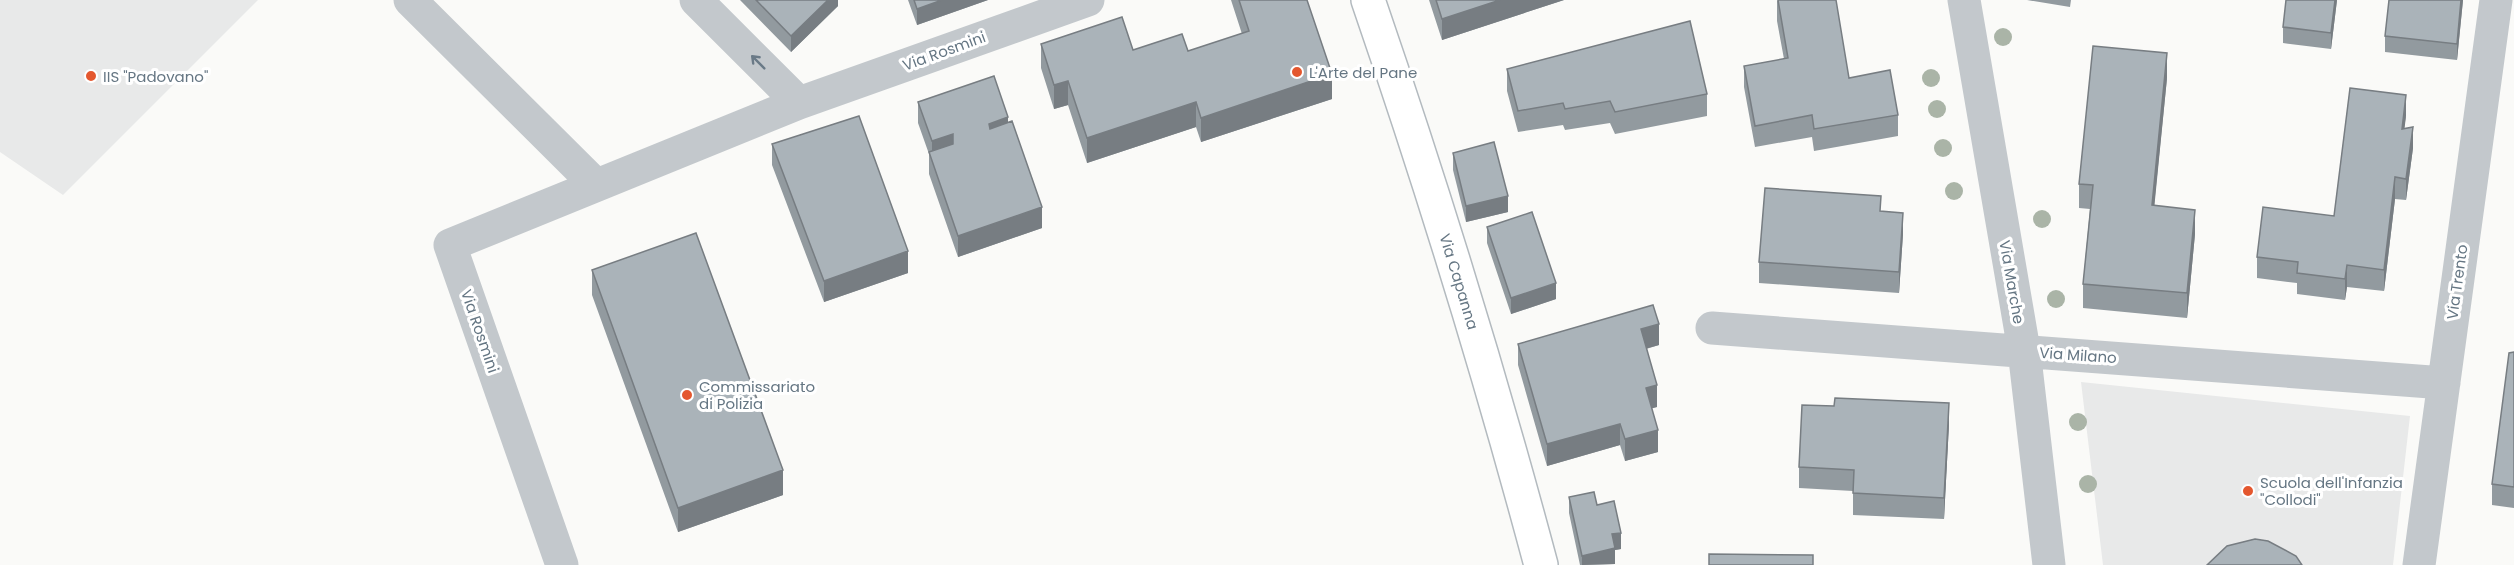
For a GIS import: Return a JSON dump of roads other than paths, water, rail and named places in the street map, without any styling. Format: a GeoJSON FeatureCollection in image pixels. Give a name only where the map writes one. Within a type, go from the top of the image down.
{"type":"FeatureCollection","features":[{"type":"Feature","properties":{"kind":"main road","name":"Via Capanna"},"geometry":{"type":"LineString","coordinates":[[1368,0],[1417,145],[1474,328],[1540,565]]}},
{"type":"Feature","properties":{"kind":"street"},"geometry":{"type":"LineString","coordinates":[[410,0],[596,185]]}},
{"type":"Feature","properties":{"kind":"street"},"geometry":{"type":"LineString","coordinates":[[696,0],[799,103]]}},
{"type":"Feature","properties":{"kind":"street","name":"Via Rosmini"},"geometry":{"type":"LineString","coordinates":[[561,565],[450,245],[799,103],[1088,0]]}},
{"type":"Feature","properties":{"kind":"street","name":"Via Marche"},"geometry":{"type":"LineString","coordinates":[[1964,0],[2024,350],[2049,565]]}},
{"type":"Feature","properties":{"kind":"street","name":"Via Trento"},"geometry":{"type":"LineString","coordinates":[[2419,565],[2496,0]]}},
{"type":"Feature","properties":{"kind":"street","name":"Via Milano"},"geometry":{"type":"LineString","coordinates":[[1712,328],[2444,383]]}},
{"type":"Feature","properties":{"kind":"place","name":"L'Arte del Pane"},"geometry":{"type":"Point","coordinates":[1297,72]}},
{"type":"Feature","properties":{"kind":"place","name":"IIS \"Padovano\""},"geometry":{"type":"Point","coordinates":[91,76]}},
{"type":"Feature","properties":{"kind":"place","name":"Commissariato di Polizia"},"geometry":{"type":"Point","coordinates":[687,395]}},
{"type":"Feature","properties":{"kind":"place","name":"Scuola dell'Infanzia \"Collodi\""},"geometry":{"type":"Point","coordinates":[2248,491]}}]}
